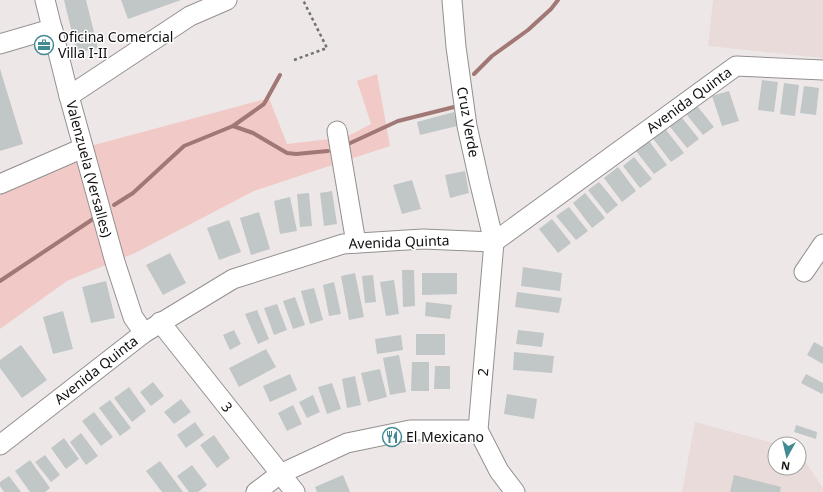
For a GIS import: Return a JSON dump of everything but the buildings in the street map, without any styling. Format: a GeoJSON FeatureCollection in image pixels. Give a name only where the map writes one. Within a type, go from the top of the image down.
{"type":"FeatureCollection","features":[{"type":"Feature","properties":{"kind":"street","name":"Valenzuela (Versalles)"},"geometry":{"type":"LineString","coordinates":[[45,0],[69,96],[114,262],[133,317],[144,333]]}},
{"type":"Feature","properties":{"kind":"street"},"geometry":{"type":"LineString","coordinates":[[69,96],[190,16],[227,0]]}},
{"type":"Feature","properties":{"kind":"street","name":"Cruz Verde"},"geometry":{"type":"LineString","coordinates":[[452,0],[456,47],[467,126],[494,242]]}},
{"type":"Feature","properties":{"kind":"street"},"geometry":{"type":"LineString","coordinates":[[0,44],[44,31],[53,30]]}},
{"type":"Feature","properties":{"kind":"street","name":"Avenida Quinta"},"geometry":{"type":"LineString","coordinates":[[0,445],[144,333],[233,279],[343,244],[423,239],[494,242],[736,66],[823,70]]}},
{"type":"Feature","properties":{"kind":"street"},"geometry":{"type":"LineString","coordinates":[[337,131],[356,243]]}},
{"type":"Feature","properties":{"kind":"street"},"geometry":{"type":"LineString","coordinates":[[0,184],[84,148]]}},
{"type":"Feature","properties":{"kind":"street","name":"2"},"geometry":{"type":"LineString","coordinates":[[478,430],[494,242]]}},
{"type":"Feature","properties":{"kind":"street"},"geometry":{"type":"LineString","coordinates":[[804,272],[823,244]]}},
{"type":"Feature","properties":{"kind":"street","name":"3"},"geometry":{"type":"LineString","coordinates":[[160,322],[295,492]]}},
{"type":"Feature","properties":{"kind":"street"},"geometry":{"type":"LineString","coordinates":[[256,492],[280,474],[347,443],[410,430],[478,430],[500,471],[515,492]]}},
{"type":"Feature","properties":{"kind":"path"},"geometry":{"type":"LineString","coordinates":[[294,60],[327,48],[303,0]]}},
{"type":"Feature","properties":{"kind":"shaded area"},"geometry":{"type":"Polygon","coordinates":[[[713,0],[823,0],[823,58],[708,46],[713,0]]]}},
{"type":"Feature","properties":{"kind":"shaded area"},"geometry":{"type":"Polygon","coordinates":[[[377,74],[390,146],[254,191],[135,253],[67,281],[0,329],[0,184],[83,148],[269,98],[287,144],[346,137],[371,124],[357,81],[377,74]]]}},
{"type":"Feature","properties":{"kind":"shaded area"},"geometry":{"type":"Polygon","coordinates":[[[695,422],[767,441],[767,476],[807,476],[807,464],[823,488],[823,492],[682,492],[695,422]]]}},
{"type":"Feature","properties":{"kind":"waterway"},"geometry":{"type":"LineString","coordinates":[[474,74],[492,56],[528,30],[551,9],[558,0]]}},
{"type":"Feature","properties":{"kind":"waterway"},"geometry":{"type":"LineString","coordinates":[[114,205],[133,193],[184,146],[233,126],[264,104],[280,75]]}},
{"type":"Feature","properties":{"kind":"waterway"},"geometry":{"type":"LineString","coordinates":[[346,145],[398,121],[454,107]]}},
{"type":"Feature","properties":{"kind":"waterway"},"geometry":{"type":"LineString","coordinates":[[233,126],[253,133],[287,153],[296,154],[328,151]]}},
{"type":"Feature","properties":{"kind":"waterway"},"geometry":{"type":"LineString","coordinates":[[0,281],[93,219]]}},
{"type":"Feature","properties":{"kind":"place","name":"Oficina Comercial Villa I-II"},"geometry":{"type":"Point","coordinates":[44,45]}},
{"type":"Feature","properties":{"kind":"place","name":"El Mexicano"},"geometry":{"type":"Point","coordinates":[392,437]}}]}
